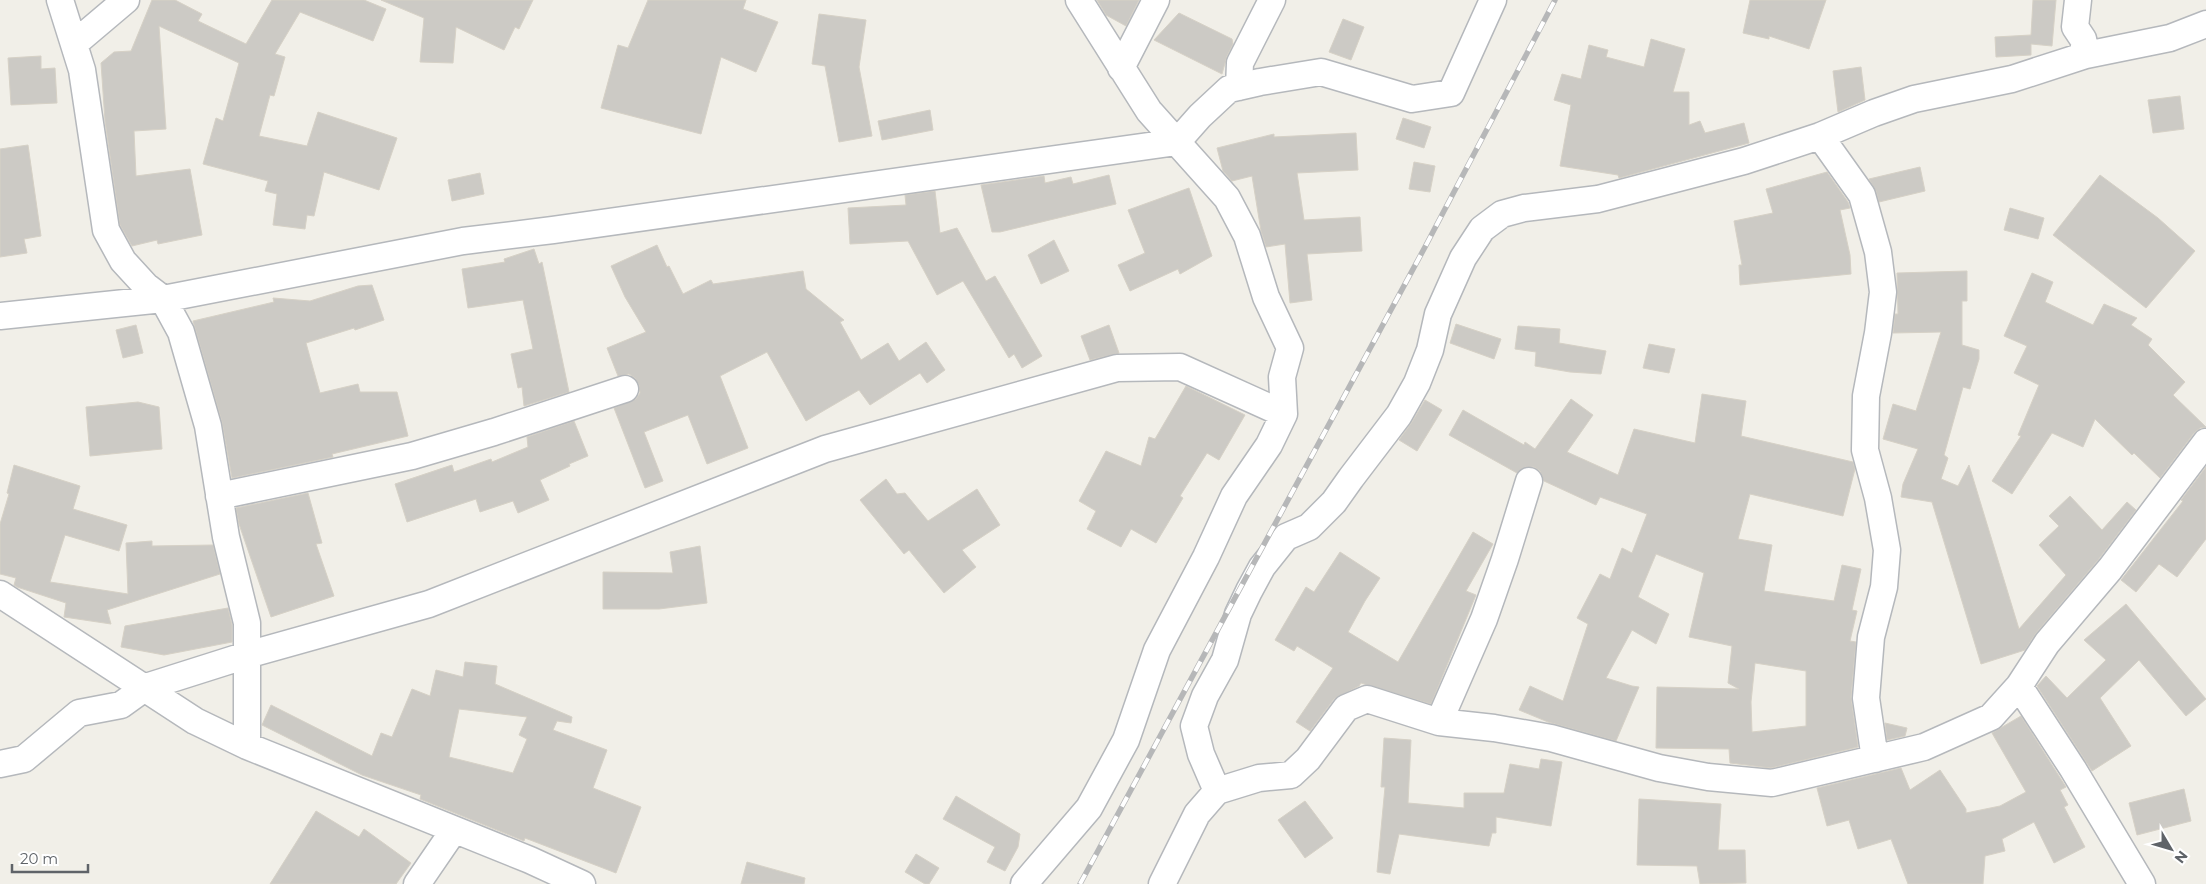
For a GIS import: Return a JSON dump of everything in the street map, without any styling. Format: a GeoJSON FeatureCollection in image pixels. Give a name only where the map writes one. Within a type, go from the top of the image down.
{"type":"FeatureCollection","features":[{"type":"Feature","properties":{"kind":"street"},"geometry":{"type":"LineString","coordinates":[[60,0],[82,70],[106,230],[123,261],[146,286],[163,299],[181,332],[208,426],[226,537],[247,623],[247,746]]}},
{"type":"Feature","properties":{"kind":"street"},"geometry":{"type":"LineString","coordinates":[[74,44],[126,0]]}},
{"type":"Feature","properties":{"kind":"street"},"geometry":{"type":"LineString","coordinates":[[1024,884],[1089,808],[1126,740],[1157,650],[1206,557],[1234,496],[1269,445],[1284,414],[1282,376],[1290,348],[1266,296],[1247,236],[1227,198],[1149,111],[1078,0]]}},
{"type":"Feature","properties":{"kind":"street"},"geometry":{"type":"LineString","coordinates":[[1121,68],[1156,0]]}},
{"type":"Feature","properties":{"kind":"street"},"geometry":{"type":"LineString","coordinates":[[1239,86],[1240,63],[1272,0]]}},
{"type":"Feature","properties":{"kind":"street"},"geometry":{"type":"LineString","coordinates":[[0,316],[163,299],[463,240],[553,230],[1177,142],[1228,89],[1321,72],[1412,99],[1451,93],[1493,0]]}},
{"type":"Feature","properties":{"kind":"street"},"geometry":{"type":"LineString","coordinates":[[2078,0],[2075,27],[2084,39],[2086,55]]}},
{"type":"Feature","properties":{"kind":"street"},"geometry":{"type":"LineString","coordinates":[[1217,791],[1201,754],[1194,726],[1205,696],[1225,660],[1238,614],[1262,567],[1286,538],[1309,526],[1334,502],[1350,478],[1399,415],[1417,383],[1430,350],[1438,314],[1463,258],[1482,228],[1502,214],[1524,208],[1598,198],[1744,161],[1820,136],[1874,113],[1914,99],[2012,78],[2086,55],[2170,38],[2206,24]]}},
{"type":"Feature","properties":{"kind":"street"},"geometry":{"type":"LineString","coordinates":[[1820,136],[1862,195],[1878,252],[1883,292],[1878,333],[1866,396],[1865,450],[1878,498],[1887,550],[1884,587],[1871,637],[1866,698],[1876,759]]}},
{"type":"Feature","properties":{"kind":"street"},"geometry":{"type":"LineString","coordinates":[[0,764],[24,759],[78,713],[121,705],[146,687],[247,655],[429,604],[825,449],[1118,368],[1180,367],[1284,414]]}},
{"type":"Feature","properties":{"kind":"street"},"geometry":{"type":"LineString","coordinates":[[219,496],[412,456],[503,430],[625,389]]}},
{"type":"Feature","properties":{"kind":"street"},"geometry":{"type":"LineString","coordinates":[[1162,884],[1197,814],[1217,791],[1259,778],[1291,775],[1308,760],[1346,708],[1367,699],[1439,722],[1494,728],[1551,738],[1658,768],[1772,783],[1924,747],[1991,716],[2019,686],[2047,643],[2110,569],[2206,442]]}},
{"type":"Feature","properties":{"kind":"street"},"geometry":{"type":"LineString","coordinates":[[1439,722],[1484,619],[1529,481]]}},
{"type":"Feature","properties":{"kind":"street"},"geometry":{"type":"LineString","coordinates":[[0,594],[146,687],[195,721],[247,746],[530,860],[582,884]]}},
{"type":"Feature","properties":{"kind":"street"},"geometry":{"type":"LineString","coordinates":[[2019,686],[2073,769],[2142,884]]}},
{"type":"Feature","properties":{"kind":"street"},"geometry":{"type":"LineString","coordinates":[[417,884],[454,830]]}},
{"type":"Feature","properties":{"kind":"building"},"geometry":{"type":"Polygon","coordinates":[[[152,0],[175,0],[202,14],[198,21],[246,44],[272,0],[364,0],[386,9],[373,41],[300,12],[275,54],[285,57],[274,96],[270,95],[259,136],[307,146],[318,112],[397,138],[379,190],[324,172],[314,216],[307,215],[305,229],[273,225],[277,194],[265,191],[268,181],[203,164],[216,118],[223,121],[239,63],[159,26],[166,129],[134,131],[136,176],[190,169],[202,235],[158,244],[157,240],[132,246],[120,225],[105,121],[101,63],[114,52],[131,51],[152,0]]]}},
{"type":"Feature","properties":{"kind":"building"},"geometry":{"type":"Polygon","coordinates":[[[381,0],[533,0],[519,29],[515,27],[504,50],[456,27],[453,63],[420,62],[424,18],[381,0]]]}},
{"type":"Feature","properties":{"kind":"building"},"geometry":{"type":"Polygon","coordinates":[[[648,0],[746,0],[743,9],[778,22],[756,72],[721,57],[701,134],[601,108],[618,45],[628,48],[648,0]]]}},
{"type":"Feature","properties":{"kind":"building"},"geometry":{"type":"Polygon","coordinates":[[[1097,0],[1139,0],[1126,26],[1106,15],[1097,0]]]}},
{"type":"Feature","properties":{"kind":"building"},"geometry":{"type":"Polygon","coordinates":[[[1750,0],[1826,0],[1809,49],[1769,36],[1769,39],[1743,33],[1750,0]]]}},
{"type":"Feature","properties":{"kind":"building"},"geometry":{"type":"Polygon","coordinates":[[[2033,0],[2056,0],[2052,46],[2031,44],[2031,55],[1996,57],[1995,37],[2031,35],[2033,0]]]}},
{"type":"Feature","properties":{"kind":"building"},"geometry":{"type":"Polygon","coordinates":[[[1179,13],[1232,39],[1233,44],[1227,56],[1222,74],[1154,40],[1179,13]]]}},
{"type":"Feature","properties":{"kind":"building"},"geometry":{"type":"Polygon","coordinates":[[[819,14],[866,20],[859,67],[872,136],[839,142],[825,66],[812,64],[819,14]]]}},
{"type":"Feature","properties":{"kind":"building"},"geometry":{"type":"Polygon","coordinates":[[[1343,19],[1364,27],[1351,60],[1329,52],[1343,19]]]}},
{"type":"Feature","properties":{"kind":"building"},"geometry":{"type":"Polygon","coordinates":[[[1651,39],[1685,49],[1673,92],[1689,92],[1689,125],[1700,121],[1705,133],[1744,123],[1749,143],[1619,178],[1618,175],[1560,166],[1571,105],[1554,100],[1562,74],[1581,79],[1589,45],[1608,50],[1606,57],[1644,67],[1651,39]]]}},
{"type":"Feature","properties":{"kind":"building"},"geometry":{"type":"Polygon","coordinates":[[[41,56],[41,69],[55,68],[57,103],[11,105],[8,58],[41,56]]]}},
{"type":"Feature","properties":{"kind":"building"},"geometry":{"type":"Polygon","coordinates":[[[1861,67],[1865,100],[1838,112],[1833,71],[1861,67]]]}},
{"type":"Feature","properties":{"kind":"building"},"geometry":{"type":"Polygon","coordinates":[[[2180,96],[2184,129],[2153,133],[2148,100],[2180,96]]]}},
{"type":"Feature","properties":{"kind":"building"},"geometry":{"type":"Polygon","coordinates":[[[930,110],[933,130],[882,140],[878,121],[930,110]]]}},
{"type":"Feature","properties":{"kind":"building"},"geometry":{"type":"Polygon","coordinates":[[[1403,118],[1431,127],[1424,148],[1396,139],[1403,118]]]}},
{"type":"Feature","properties":{"kind":"building"},"geometry":{"type":"Polygon","coordinates":[[[1356,133],[1358,170],[1297,173],[1304,220],[1360,217],[1362,251],[1307,254],[1312,300],[1290,303],[1285,244],[1266,247],[1261,231],[1252,176],[1232,181],[1223,171],[1217,148],[1274,134],[1274,137],[1356,133]]]}},
{"type":"Feature","properties":{"kind":"building"},"geometry":{"type":"Polygon","coordinates":[[[28,145],[41,236],[24,239],[27,253],[0,257],[0,149],[28,145]]]}},
{"type":"Feature","properties":{"kind":"building"},"geometry":{"type":"Polygon","coordinates":[[[1414,162],[1435,166],[1430,192],[1409,189],[1414,162]]]}},
{"type":"Feature","properties":{"kind":"building"},"geometry":{"type":"Polygon","coordinates":[[[1920,167],[1925,191],[1879,202],[1876,191],[1869,179],[1920,167]]]}},
{"type":"Feature","properties":{"kind":"building"},"geometry":{"type":"Polygon","coordinates":[[[1827,172],[1848,202],[1850,208],[1840,210],[1850,255],[1851,274],[1740,285],[1739,265],[1742,265],[1734,221],[1773,213],[1766,189],[1827,172]]]}},
{"type":"Feature","properties":{"kind":"building"},"geometry":{"type":"Polygon","coordinates":[[[480,173],[484,194],[452,201],[448,180],[480,173]]]}},
{"type":"Feature","properties":{"kind":"building"},"geometry":{"type":"Polygon","coordinates":[[[1109,175],[1116,204],[1000,232],[992,232],[981,185],[1044,176],[1045,183],[1071,177],[1073,184],[1109,175]]]}},
{"type":"Feature","properties":{"kind":"building"},"geometry":{"type":"Polygon","coordinates":[[[2100,175],[2158,218],[2195,251],[2146,308],[2053,235],[2100,175]]]}},
{"type":"Feature","properties":{"kind":"building"},"geometry":{"type":"Polygon","coordinates":[[[1189,188],[1212,256],[1180,274],[1178,269],[1130,291],[1118,265],[1145,253],[1128,210],[1189,188]]]}},
{"type":"Feature","properties":{"kind":"building"},"geometry":{"type":"Polygon","coordinates":[[[935,191],[940,233],[957,228],[986,281],[995,276],[1042,356],[1022,368],[1014,354],[1009,358],[963,281],[937,295],[908,241],[850,244],[848,208],[906,205],[905,195],[935,191]]]}},
{"type":"Feature","properties":{"kind":"building"},"geometry":{"type":"Polygon","coordinates":[[[2010,208],[2044,218],[2038,239],[2004,230],[2010,208]]]}},
{"type":"Feature","properties":{"kind":"building"},"geometry":{"type":"Polygon","coordinates":[[[1054,240],[1069,271],[1041,284],[1028,255],[1054,240]]]}},
{"type":"Feature","properties":{"kind":"building"},"geometry":{"type":"Polygon","coordinates":[[[657,245],[683,294],[711,280],[713,284],[803,271],[806,289],[844,320],[840,322],[861,360],[888,343],[899,361],[926,342],[945,370],[927,383],[920,373],[870,405],[859,390],[806,421],[767,352],[720,376],[748,448],[707,464],[688,415],[644,432],[663,481],[645,488],[614,408],[636,399],[640,393],[639,385],[635,378],[629,374],[618,376],[607,348],[646,332],[625,297],[611,266],[657,245]]]}},
{"type":"Feature","properties":{"kind":"building"},"geometry":{"type":"Polygon","coordinates":[[[534,249],[539,264],[542,262],[569,392],[524,406],[522,387],[518,388],[511,354],[533,349],[523,300],[468,308],[462,269],[505,262],[504,259],[534,249]]]}},
{"type":"Feature","properties":{"kind":"building"},"geometry":{"type":"Polygon","coordinates":[[[1967,271],[1967,301],[1962,301],[1962,345],[1979,350],[1979,359],[1970,389],[1963,387],[1944,455],[1948,458],[1941,479],[1958,486],[1969,465],[2019,629],[2066,575],[2039,545],[2059,526],[2049,516],[2070,496],[2102,530],[2127,502],[2136,510],[2098,560],[2036,633],[2025,650],[1981,664],[1932,502],[1901,497],[1903,484],[1918,449],[1883,439],[1893,404],[1916,411],[1941,332],[1893,333],[1895,314],[1898,314],[1897,273],[1967,271]]]}},
{"type":"Feature","properties":{"kind":"building"},"geometry":{"type":"Polygon","coordinates":[[[2032,273],[2053,282],[2045,302],[2093,325],[2104,304],[2137,318],[2131,325],[2152,339],[2148,345],[2185,382],[2173,395],[2206,427],[2200,428],[2194,433],[2160,478],[2134,453],[2132,455],[2095,419],[2083,447],[2052,433],[2012,494],[1992,481],[2021,436],[2018,435],[2039,385],[2014,373],[2027,346],[2004,336],[2032,273]]]}},
{"type":"Feature","properties":{"kind":"building"},"geometry":{"type":"Polygon","coordinates":[[[372,285],[384,320],[306,343],[320,393],[358,384],[360,392],[397,392],[408,436],[332,454],[333,457],[232,478],[222,422],[193,321],[274,302],[273,298],[310,301],[358,286],[372,285]]]}},
{"type":"Feature","properties":{"kind":"building"},"geometry":{"type":"Polygon","coordinates":[[[1456,324],[1501,339],[1494,359],[1450,343],[1456,324]]]}},
{"type":"Feature","properties":{"kind":"building"},"geometry":{"type":"Polygon","coordinates":[[[136,325],[143,353],[123,358],[116,330],[136,325]]]}},
{"type":"Feature","properties":{"kind":"building"},"geometry":{"type":"Polygon","coordinates":[[[1109,325],[1119,353],[1090,360],[1081,336],[1109,325]]]}},
{"type":"Feature","properties":{"kind":"building"},"geometry":{"type":"Polygon","coordinates":[[[1518,326],[1560,329],[1559,343],[1606,351],[1601,374],[1570,372],[1535,366],[1536,352],[1515,349],[1518,326]]]}},
{"type":"Feature","properties":{"kind":"building"},"geometry":{"type":"Polygon","coordinates":[[[1649,344],[1675,349],[1669,373],[1643,368],[1649,344]]]}},
{"type":"Feature","properties":{"kind":"building"},"geometry":{"type":"Polygon","coordinates":[[[1186,386],[1245,415],[1219,460],[1207,453],[1180,496],[1183,498],[1156,543],[1131,529],[1121,547],[1087,529],[1096,511],[1079,501],[1106,451],[1141,466],[1149,437],[1155,439],[1186,386]]]}},
{"type":"Feature","properties":{"kind":"building"},"geometry":{"type":"Polygon","coordinates":[[[1702,394],[1746,401],[1741,436],[1853,462],[1855,469],[1843,516],[1750,494],[1738,539],[1772,545],[1764,591],[1834,601],[1842,565],[1861,569],[1852,610],[1857,611],[1850,641],[1856,642],[1851,697],[1858,747],[1771,768],[1730,763],[1729,749],[1656,748],[1657,687],[1739,689],[1728,683],[1732,646],[1689,637],[1704,573],[1656,554],[1638,597],[1669,614],[1656,644],[1632,630],[1606,678],[1639,687],[1616,741],[1548,722],[1519,710],[1530,686],[1563,701],[1588,624],[1577,618],[1600,574],[1610,579],[1622,548],[1632,553],[1647,514],[1600,497],[1596,505],[1544,481],[1540,471],[1534,467],[1525,467],[1517,473],[1449,435],[1463,410],[1524,445],[1525,442],[1535,449],[1571,399],[1593,415],[1567,452],[1618,475],[1634,429],[1695,443],[1702,394]],[[1755,663],[1751,702],[1752,732],[1806,726],[1806,671],[1755,663]]]}},
{"type":"Feature","properties":{"kind":"building"},"geometry":{"type":"Polygon","coordinates":[[[1425,400],[1442,410],[1417,451],[1399,440],[1425,400]]]}},
{"type":"Feature","properties":{"kind":"building"},"geometry":{"type":"Polygon","coordinates":[[[138,402],[159,407],[162,449],[90,456],[86,407],[138,402]]]}},
{"type":"Feature","properties":{"kind":"building"},"geometry":{"type":"Polygon","coordinates":[[[574,421],[588,456],[540,480],[549,500],[518,513],[513,501],[480,512],[476,499],[407,522],[395,484],[452,465],[454,472],[491,459],[492,462],[528,447],[527,437],[574,421]]]}},
{"type":"Feature","properties":{"kind":"building"},"geometry":{"type":"Polygon","coordinates":[[[14,465],[80,486],[73,509],[127,525],[119,551],[65,535],[50,582],[128,594],[126,543],[152,541],[152,546],[213,545],[220,574],[107,610],[111,624],[64,617],[66,603],[17,587],[14,585],[16,578],[0,574],[0,524],[9,494],[7,493],[14,465]]]}},
{"type":"Feature","properties":{"kind":"building"},"geometry":{"type":"Polygon","coordinates":[[[2206,467],[2206,539],[2177,577],[2159,564],[2136,592],[2121,580],[2183,501],[2181,500],[2206,467]]]}},
{"type":"Feature","properties":{"kind":"building"},"geometry":{"type":"Polygon","coordinates":[[[886,479],[897,494],[905,493],[928,521],[977,489],[1000,525],[962,550],[976,567],[944,593],[909,550],[904,554],[860,500],[886,479]]]}},
{"type":"Feature","properties":{"kind":"building"},"geometry":{"type":"Polygon","coordinates":[[[308,493],[322,543],[316,544],[334,596],[271,617],[239,524],[236,508],[308,493]]]}},
{"type":"Feature","properties":{"kind":"building"},"geometry":{"type":"Polygon","coordinates":[[[1473,532],[1493,544],[1466,591],[1476,595],[1431,704],[1361,683],[1359,686],[1334,699],[1310,731],[1296,722],[1333,668],[1297,646],[1294,651],[1275,640],[1306,587],[1314,592],[1340,552],[1380,578],[1348,632],[1398,662],[1473,532]]]}},
{"type":"Feature","properties":{"kind":"building"},"geometry":{"type":"Polygon","coordinates":[[[700,546],[707,603],[659,609],[603,609],[603,572],[673,573],[670,552],[700,546]]]}},
{"type":"Feature","properties":{"kind":"building"},"geometry":{"type":"Polygon","coordinates":[[[2126,604],[2206,699],[2186,716],[2139,660],[2100,698],[2131,746],[2092,771],[2037,686],[2046,676],[2067,698],[2106,660],[2084,640],[2126,604]]]}},
{"type":"Feature","properties":{"kind":"building"},"geometry":{"type":"Polygon","coordinates":[[[228,608],[232,625],[232,642],[164,655],[121,647],[125,626],[228,608]]]}},
{"type":"Feature","properties":{"kind":"building"},"geometry":{"type":"Polygon","coordinates":[[[465,662],[497,666],[495,684],[572,717],[571,723],[557,721],[553,730],[607,750],[593,788],[641,807],[616,873],[525,838],[524,841],[420,799],[421,795],[362,775],[262,725],[271,705],[372,756],[381,733],[392,737],[412,689],[430,696],[436,670],[463,677],[465,662]],[[459,709],[449,757],[513,773],[527,739],[519,735],[527,717],[459,709]]]}},
{"type":"Feature","properties":{"kind":"building"},"geometry":{"type":"Polygon","coordinates":[[[2021,716],[2066,787],[2060,790],[2068,805],[2064,807],[2085,847],[2054,863],[2034,822],[2002,839],[2005,851],[1985,856],[1983,884],[1908,884],[1891,839],[1858,849],[1849,820],[1827,826],[1817,788],[1901,768],[1910,790],[1940,770],[1966,809],[1966,813],[2000,806],[2026,792],[1992,733],[2021,716]]]}},
{"type":"Feature","properties":{"kind":"building"},"geometry":{"type":"Polygon","coordinates":[[[1885,723],[1907,728],[1905,736],[1887,740],[1885,723]]]}},
{"type":"Feature","properties":{"kind":"building"},"geometry":{"type":"Polygon","coordinates":[[[1384,738],[1411,740],[1408,803],[1464,808],[1464,793],[1504,793],[1510,764],[1539,769],[1541,759],[1562,762],[1551,826],[1496,817],[1496,833],[1492,833],[1489,846],[1399,834],[1390,874],[1377,872],[1385,787],[1381,787],[1384,738]]]}},
{"type":"Feature","properties":{"kind":"building"},"geometry":{"type":"Polygon","coordinates":[[[2184,789],[2191,821],[2137,835],[2129,803],[2184,789]]]}},
{"type":"Feature","properties":{"kind":"building"},"geometry":{"type":"Polygon","coordinates":[[[956,796],[1020,834],[1018,847],[1005,871],[987,862],[995,847],[943,819],[956,796]]]}},
{"type":"Feature","properties":{"kind":"building"},"geometry":{"type":"Polygon","coordinates":[[[1639,799],[1721,804],[1718,850],[1745,850],[1746,883],[1700,884],[1697,866],[1637,865],[1639,799]]]}},
{"type":"Feature","properties":{"kind":"building"},"geometry":{"type":"Polygon","coordinates":[[[1305,801],[1333,838],[1305,858],[1278,820],[1305,801]]]}},
{"type":"Feature","properties":{"kind":"building"},"geometry":{"type":"Polygon","coordinates":[[[316,811],[359,837],[364,829],[411,863],[396,884],[270,884],[316,811]]]}},
{"type":"Feature","properties":{"kind":"building"},"geometry":{"type":"Polygon","coordinates":[[[916,854],[939,868],[929,884],[925,884],[905,872],[916,854]]]}},
{"type":"Feature","properties":{"kind":"building"},"geometry":{"type":"Polygon","coordinates":[[[747,862],[805,878],[804,884],[741,884],[747,862]]]}},
{"type":"Feature","properties":{"kind":"railway"},"geometry":{"type":"LineString","coordinates":[[1080,884],[1425,247],[1555,0]]}}]}
